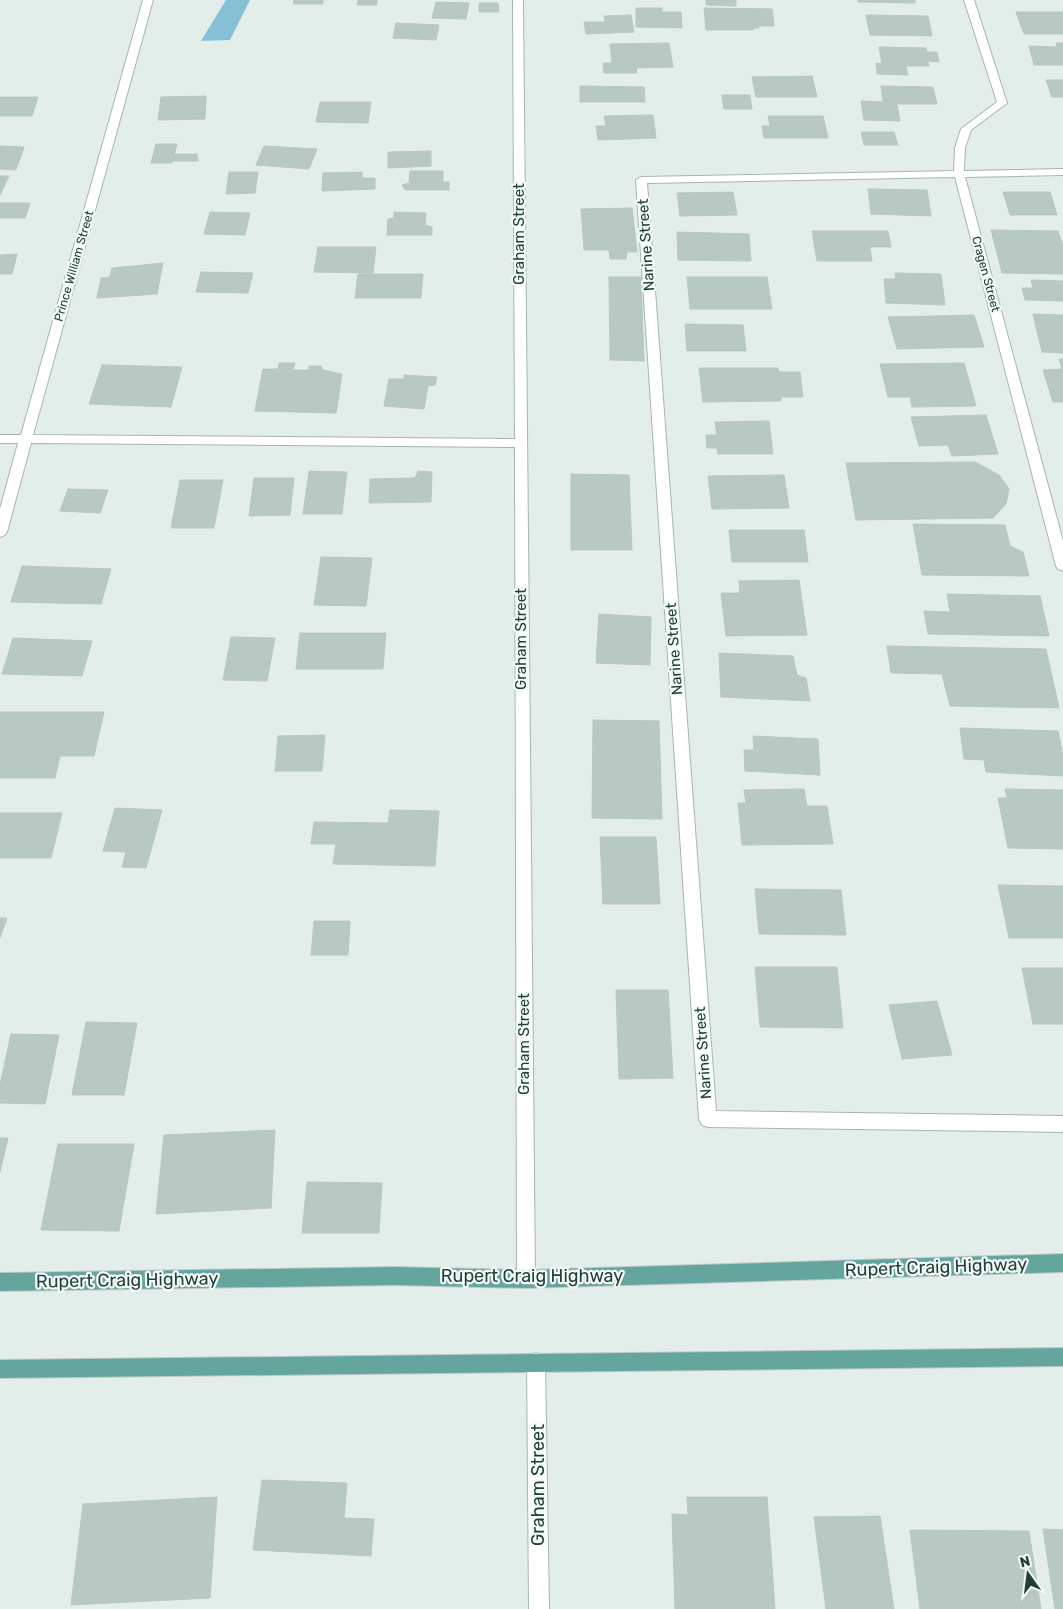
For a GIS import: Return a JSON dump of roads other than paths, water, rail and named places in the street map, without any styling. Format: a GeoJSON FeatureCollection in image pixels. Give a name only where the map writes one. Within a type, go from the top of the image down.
{"type":"FeatureCollection","features":[{"type":"Feature","properties":{"kind":"main road","name":"Rupert Craig Highway"},"geometry":{"type":"LineString","coordinates":[[0,1282],[395,1276],[526,1279],[1063,1263]]}},
{"type":"Feature","properties":{"kind":"main road"},"geometry":{"type":"LineString","coordinates":[[0,1368],[1063,1357]]}},
{"type":"Feature","properties":{"kind":"street","name":"Prince William Street"},"geometry":{"type":"LineString","coordinates":[[0,532],[148,0]]}},
{"type":"Feature","properties":{"kind":"street","name":"Graham Street"},"geometry":{"type":"LineString","coordinates":[[518,0],[526,1279]]}},
{"type":"Feature","properties":{"kind":"street","name":"Cragen Street"},"geometry":{"type":"LineString","coordinates":[[969,0],[1002,103],[966,129],[960,148],[959,173],[1063,566]]}},
{"type":"Feature","properties":{"kind":"street"},"geometry":{"type":"LineString","coordinates":[[959,173],[1063,172]]}},
{"type":"Feature","properties":{"kind":"street","name":"Narine Street"},"geometry":{"type":"LineString","coordinates":[[959,173],[641,180],[708,1119],[1063,1124]]}},
{"type":"Feature","properties":{"kind":"street"},"geometry":{"type":"LineString","coordinates":[[0,439],[520,443]]}},
{"type":"Feature","properties":{"kind":"street","name":"Graham Street"},"geometry":{"type":"LineString","coordinates":[[536,1362],[539,1609]]}},
{"type":"Feature","properties":{"kind":"water"},"geometry":{"type":"Polygon","coordinates":[[[226,0],[250,0],[230,40],[201,41],[226,0]]]}}]}
